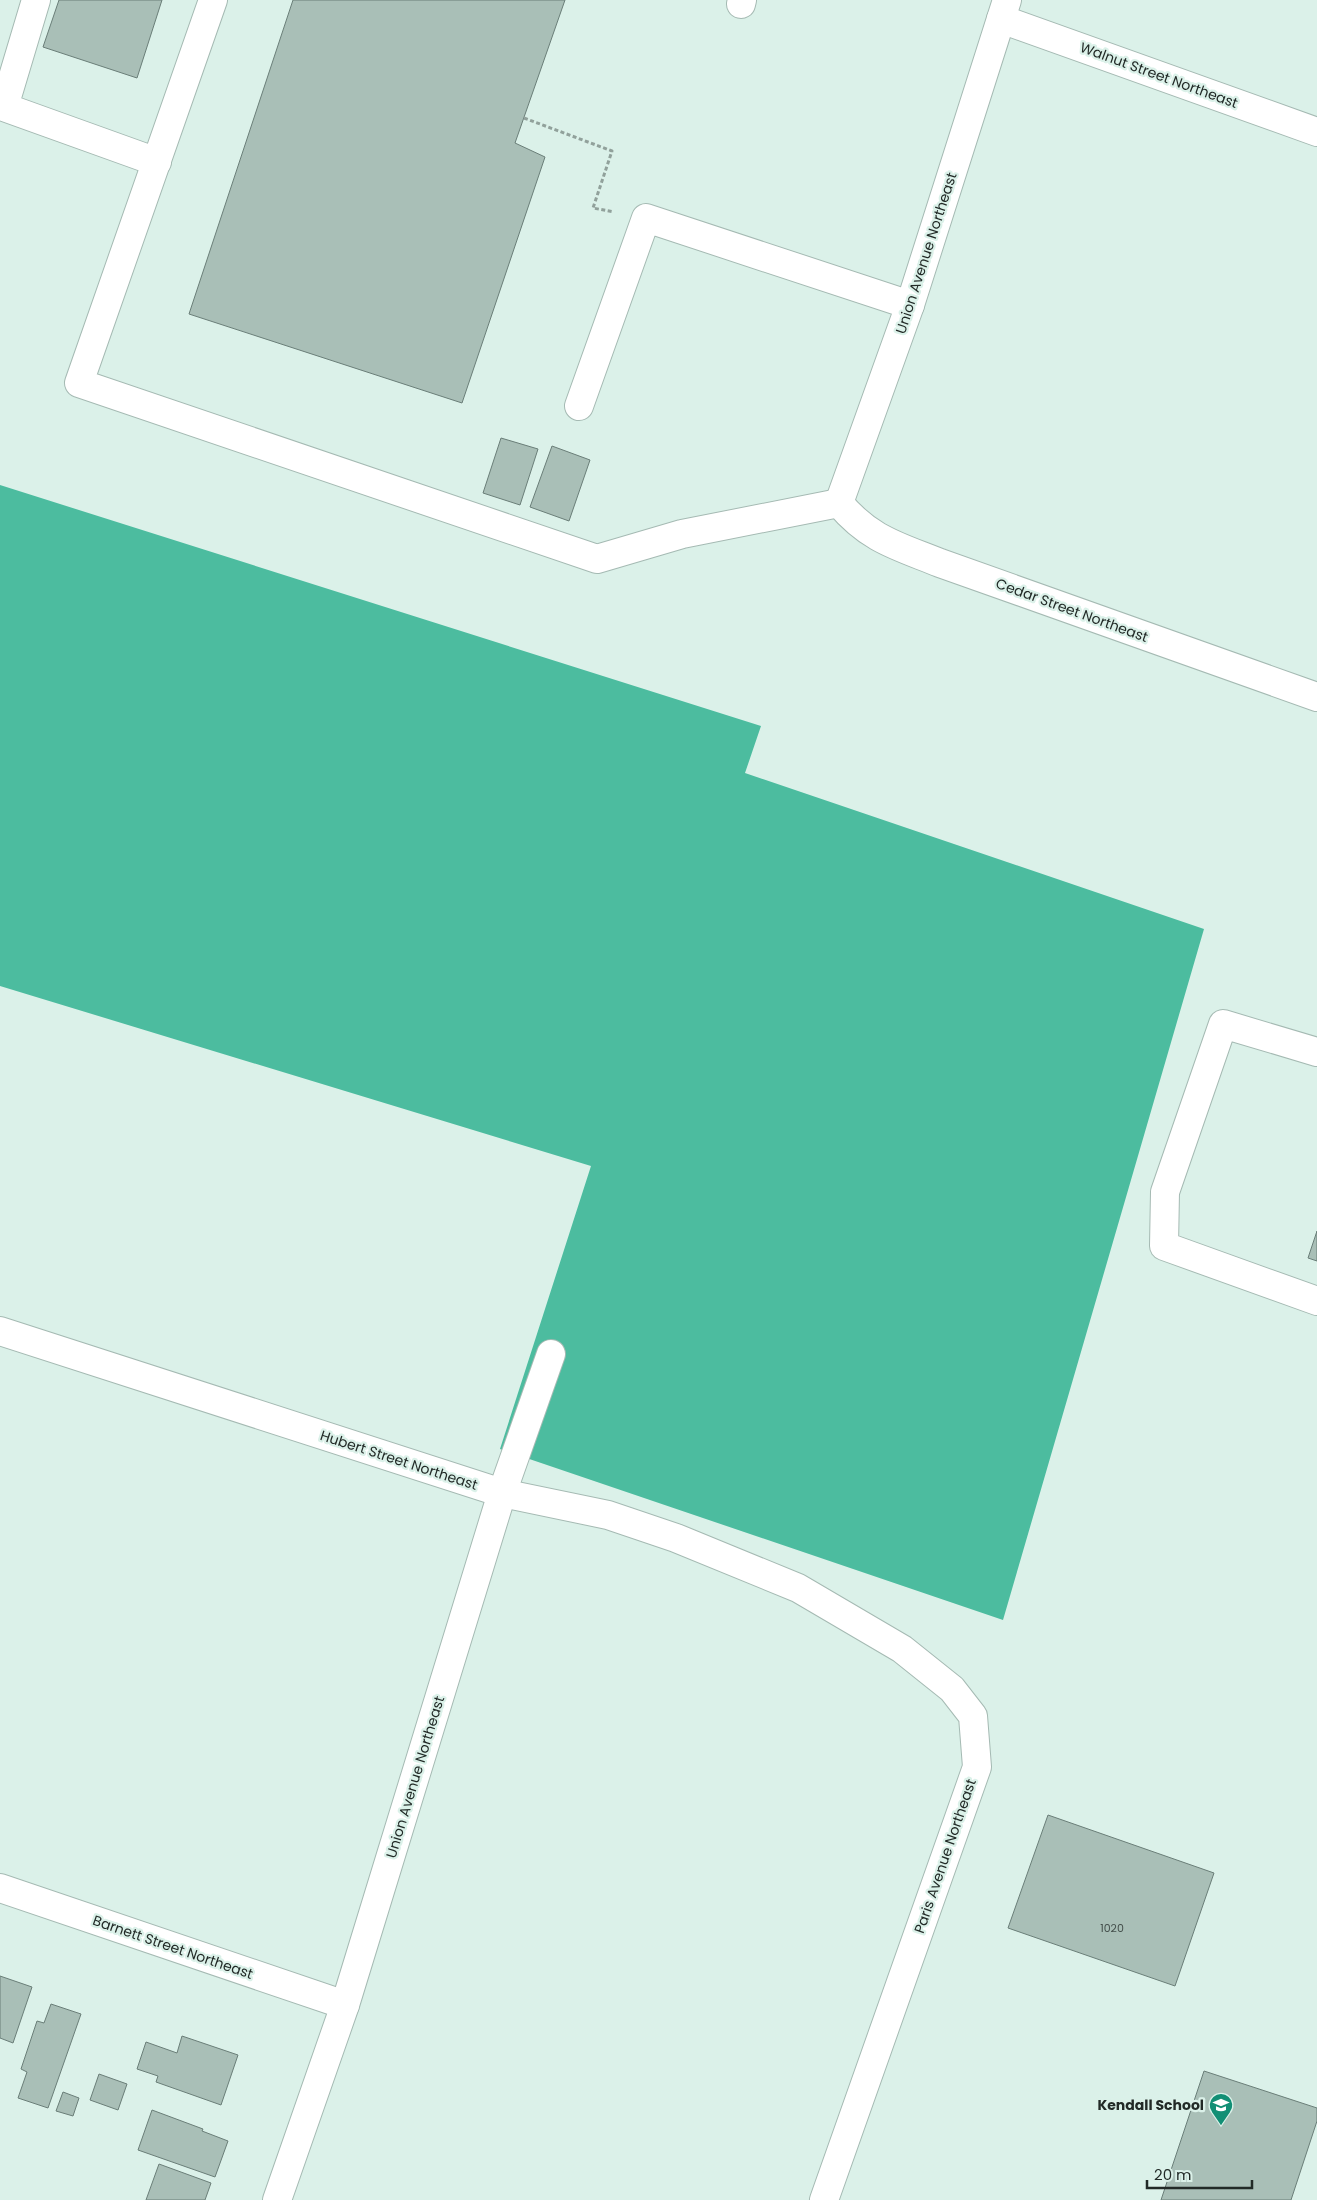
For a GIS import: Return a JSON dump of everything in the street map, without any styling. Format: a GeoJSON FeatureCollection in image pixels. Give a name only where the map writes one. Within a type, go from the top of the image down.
{"type":"FeatureCollection","features":[{"type":"Feature","properties":{"kind":"street"},"geometry":{"type":"LineString","coordinates":[[36,0],[4,107],[157,162]]}},
{"type":"Feature","properties":{"kind":"street"},"geometry":{"type":"LineString","coordinates":[[213,0],[80,383],[597,559],[682,534],[839,503]]}},
{"type":"Feature","properties":{"kind":"street","name":"Walnut Street Northeast"},"geometry":{"type":"LineString","coordinates":[[1004,10],[1317,132]]}},
{"type":"Feature","properties":{"kind":"street","name":"Union Avenue Northeast"},"geometry":{"type":"LineString","coordinates":[[839,503],[910,305],[1004,10]]}},
{"type":"Feature","properties":{"kind":"street"},"geometry":{"type":"LineString","coordinates":[[579,406],[646,218],[910,305]]}},
{"type":"Feature","properties":{"kind":"street","name":"Cedar Street Northeast"},"geometry":{"type":"LineString","coordinates":[[839,503],[860,526],[884,540],[940,563],[1317,697]]}},
{"type":"Feature","properties":{"kind":"street"},"geometry":{"type":"LineString","coordinates":[[1317,1052],[1223,1024],[1165,1192],[1164,1246],[1317,1301]]}},
{"type":"Feature","properties":{"kind":"street","name":"Hubert Street Northeast"},"geometry":{"type":"LineString","coordinates":[[0,1331],[502,1493],[608,1515],[676,1538],[798,1588]]}},
{"type":"Feature","properties":{"kind":"street","name":"Union Avenue Northeast"},"geometry":{"type":"LineString","coordinates":[[277,2200],[345,2005],[502,1493],[551,1354]]}},
{"type":"Feature","properties":{"kind":"street","name":"Paris Avenue Northeast"},"geometry":{"type":"LineString","coordinates":[[798,1588],[902,1649],[952,1689],[973,1716],[977,1767],[824,2200]]}},
{"type":"Feature","properties":{"kind":"street","name":"Barnett Street Northeast"},"geometry":{"type":"LineString","coordinates":[[0,1888],[345,2005]]}},
{"type":"Feature","properties":{"kind":"path"},"geometry":{"type":"LineString","coordinates":[[524,118],[612,151],[593,208],[646,218]]}},
{"type":"Feature","properties":{"kind":"green space"},"geometry":{"type":"Polygon","coordinates":[[[0,485],[761,726],[745,773],[1204,929],[1003,1620],[500,1449],[591,1166],[0,986],[0,485]]]}},
{"type":"Feature","properties":{"kind":"building"},"geometry":{"type":"Polygon","coordinates":[[[59,0],[162,0],[137,78],[43,47],[59,0]]]}},
{"type":"Feature","properties":{"kind":"building"},"geometry":{"type":"Polygon","coordinates":[[[293,0],[565,0],[515,143],[545,157],[462,403],[189,314],[293,0]]]}},
{"type":"Feature","properties":{"kind":"building"},"geometry":{"type":"Polygon","coordinates":[[[501,438],[538,449],[520,505],[483,493],[501,438]]]}},
{"type":"Feature","properties":{"kind":"building"},"geometry":{"type":"Polygon","coordinates":[[[552,446],[590,460],[569,521],[530,507],[552,446]]]}},
{"type":"Feature","properties":{"kind":"building"},"geometry":{"type":"Polygon","coordinates":[[[1317,1231],[1317,1261],[1308,1258],[1317,1231]]]}},
{"type":"Feature","properties":{"kind":"building"},"geometry":{"type":"Polygon","coordinates":[[[1048,1815],[1214,1873],[1175,1986],[1008,1928],[1048,1815]]]}},
{"type":"Feature","properties":{"kind":"building"},"geometry":{"type":"Polygon","coordinates":[[[0,1976],[32,1987],[13,2043],[0,2038],[0,1976]]]}},
{"type":"Feature","properties":{"kind":"building"},"geometry":{"type":"Polygon","coordinates":[[[51,2004],[81,2014],[48,2108],[18,2098],[27,2072],[21,2069],[37,2021],[44,2023],[51,2004]]]}},
{"type":"Feature","properties":{"kind":"building"},"geometry":{"type":"Polygon","coordinates":[[[182,2036],[238,2055],[221,2105],[156,2082],[158,2076],[137,2069],[146,2042],[177,2053],[182,2036]]]}},
{"type":"Feature","properties":{"kind":"building"},"geometry":{"type":"Polygon","coordinates":[[[1204,2071],[1317,2108],[1317,2121],[1291,2200],[1161,2200],[1204,2071]]]}},
{"type":"Feature","properties":{"kind":"building"},"geometry":{"type":"Polygon","coordinates":[[[99,2074],[127,2084],[118,2110],[90,2100],[99,2074]]]}},
{"type":"Feature","properties":{"kind":"building"},"geometry":{"type":"Polygon","coordinates":[[[63,2092],[79,2098],[73,2116],[56,2111],[63,2092]]]}},
{"type":"Feature","properties":{"kind":"building"},"geometry":{"type":"Polygon","coordinates":[[[152,2110],[203,2129],[202,2131],[228,2141],[215,2177],[138,2150],[152,2110]]]}},
{"type":"Feature","properties":{"kind":"building"},"geometry":{"type":"Polygon","coordinates":[[[159,2164],[211,2183],[205,2200],[146,2200],[159,2164]]]}},
{"type":"Feature","properties":{"kind":"place","name":"Kendall School"},"geometry":{"type":"Point","coordinates":[1221,2126]}}]}
